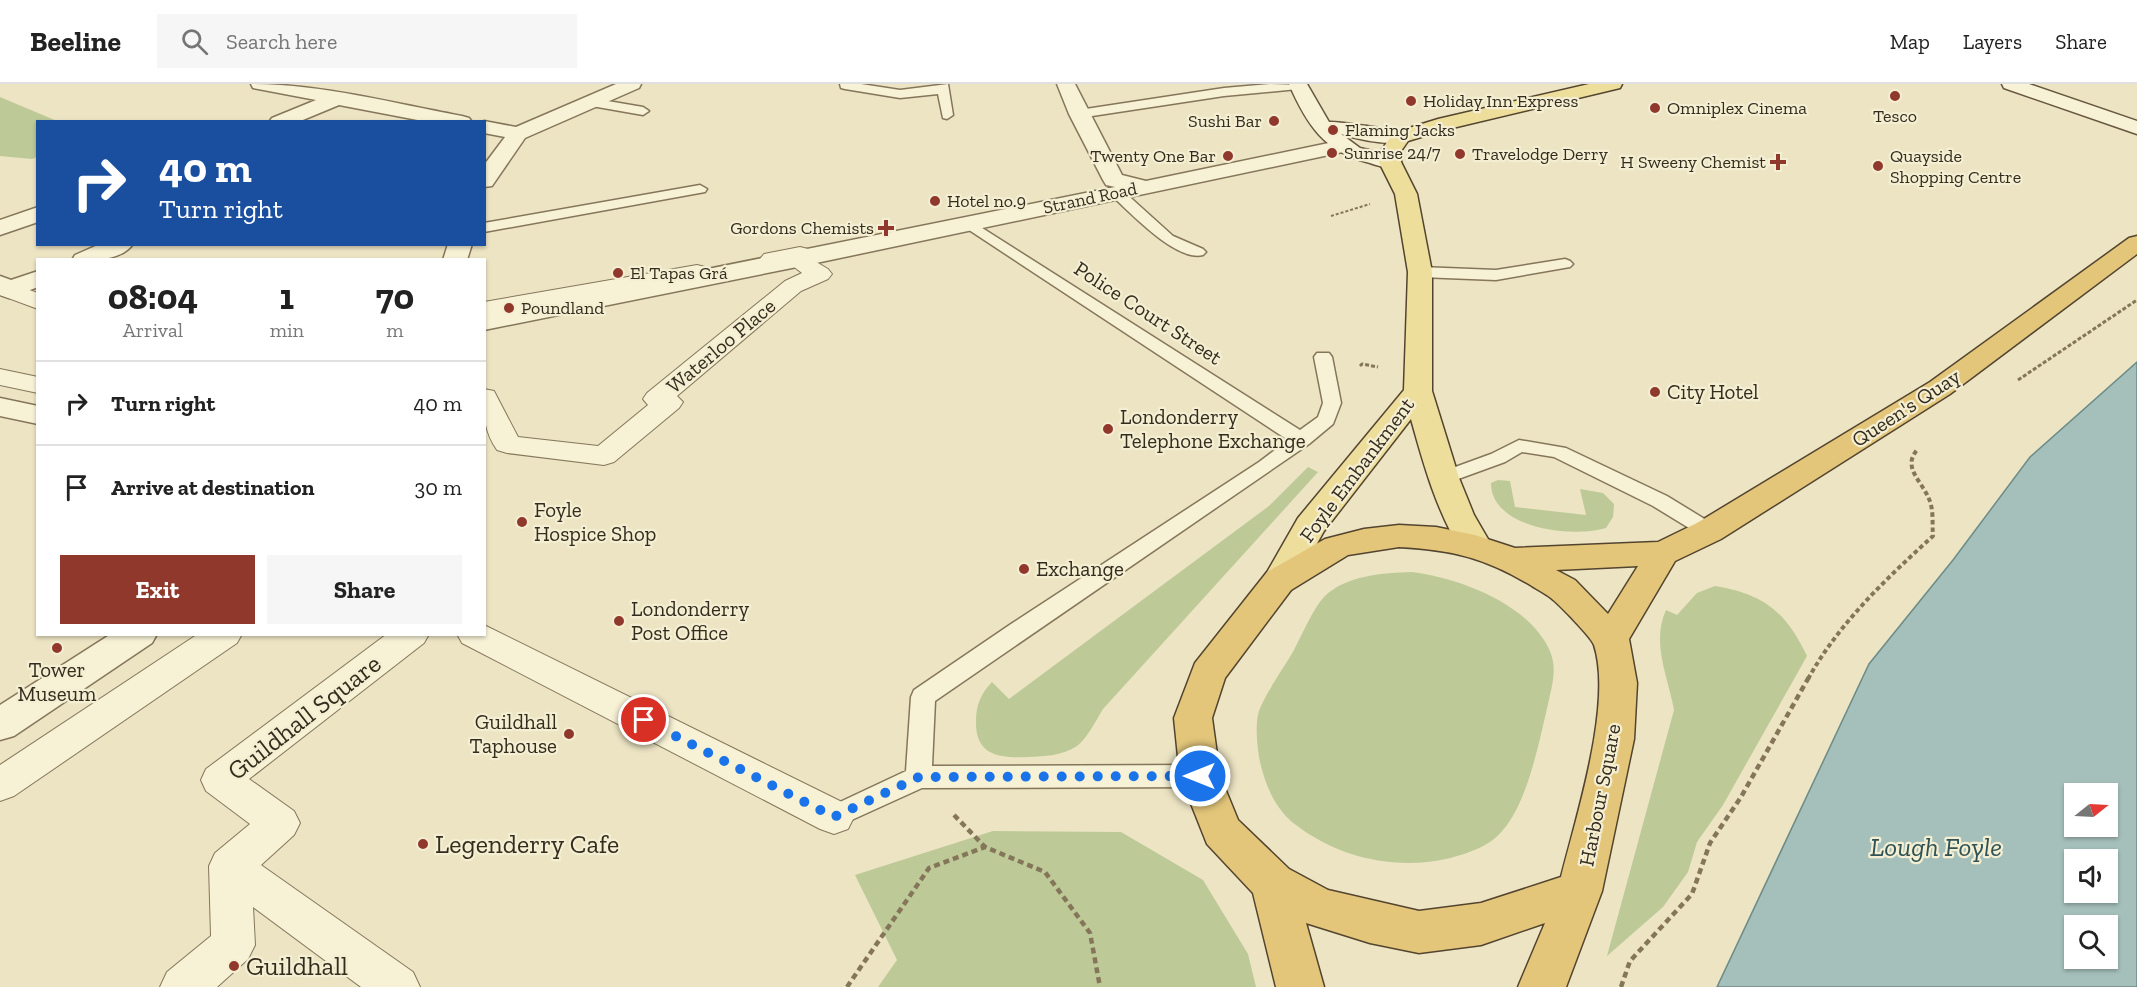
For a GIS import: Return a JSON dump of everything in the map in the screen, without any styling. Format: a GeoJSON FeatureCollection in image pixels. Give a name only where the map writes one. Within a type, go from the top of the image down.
{"type":"FeatureCollection","features":[{"type":"Feature","properties":{"kind":"highway","name":"Queen's Quay"},"geometry":{"type":"LineString","coordinates":[[1513,560],[1663,553],[1708,531],[1940,388],[2137,243]]}},
{"type":"Feature","properties":{"kind":"highway","name":"Harbour Square"},"geometry":{"type":"LineString","coordinates":[[1399,536],[1436,538],[1475,546],[1513,560],[1563,589],[1611,639],[1618,683],[1614,739],[1580,891],[1481,924],[1419,932],[1319,908],[1273,883],[1222,831],[1200,776],[1193,718],[1208,673],[1280,581],[1337,547],[1364,540],[1399,536]]}},
{"type":"Feature","properties":{"kind":"highway"},"geometry":{"type":"LineString","coordinates":[[1611,639],[1663,553]]}},
{"type":"Feature","properties":{"kind":"highway"},"geometry":{"type":"LineString","coordinates":[[1273,883],[1300,987]]}},
{"type":"Feature","properties":{"kind":"highway"},"geometry":{"type":"LineString","coordinates":[[1542,987],[1580,891]]}},
{"type":"Feature","properties":{"kind":"main road"},"geometry":{"type":"LineString","coordinates":[[1390,162],[1391,152],[1400,137],[1438,125],[1605,85]]}},
{"type":"Feature","properties":{"kind":"main road","name":"Foyle Embankment"},"geometry":{"type":"LineString","coordinates":[[1390,162],[1406,194],[1420,272],[1418,391],[1443,478],[1458,515],[1475,546]]}},
{"type":"Feature","properties":{"kind":"main road","name":"Foyle Embankment"},"geometry":{"type":"LineString","coordinates":[[1280,581],[1310,526],[1418,391]]}},
{"type":"Feature","properties":{"kind":"street"},"geometry":{"type":"LineString","coordinates":[[260,84],[338,98],[432,119]]}},
{"type":"Feature","properties":{"kind":"street"},"geometry":{"type":"LineString","coordinates":[[486,178],[518,134],[632,84]]}},
{"type":"Feature","properties":{"kind":"street"},"geometry":{"type":"LineString","coordinates":[[1066,84],[1114,180],[1127,185],[1144,187]]}},
{"type":"Feature","properties":{"kind":"street"},"geometry":{"type":"LineString","coordinates":[[1298,84],[1316,121],[1343,146],[1354,152],[1390,162]]}},
{"type":"Feature","properties":{"kind":"street"},"geometry":{"type":"LineString","coordinates":[[2011,84],[2137,128]]}},
{"type":"Feature","properties":{"kind":"street"},"geometry":{"type":"LineString","coordinates":[[284,120],[366,88]]}},
{"type":"Feature","properties":{"kind":"street"},"geometry":{"type":"LineString","coordinates":[[1316,121],[1359,133],[1400,137]]}},
{"type":"Feature","properties":{"kind":"street"},"geometry":{"type":"LineString","coordinates":[[486,127],[518,134]]}},
{"type":"Feature","properties":{"kind":"street","name":"Strand Road"},"geometry":{"type":"LineString","coordinates":[[802,259],[1343,146]]}},
{"type":"Feature","properties":{"kind":"street"},"geometry":{"type":"LineString","coordinates":[[0,228],[36,215]]}},
{"type":"Feature","properties":{"kind":"street"},"geometry":{"type":"LineString","coordinates":[[89,258],[116,246]]}},
{"type":"Feature","properties":{"kind":"street"},"geometry":{"type":"LineString","coordinates":[[486,309],[800,254],[802,259]]}},
{"type":"Feature","properties":{"kind":"street","name":"Waterloo Place"},"geometry":{"type":"LineString","coordinates":[[486,322],[802,259],[801,263],[820,274],[793,286],[748,322],[657,399],[669,402],[604,456],[507,444],[486,401]]}},
{"type":"Feature","properties":{"kind":"street"},"geometry":{"type":"LineString","coordinates":[[5,287],[36,279]]}},
{"type":"Feature","properties":{"kind":"street"},"geometry":{"type":"LineString","coordinates":[[5,287],[36,301]]}},
{"type":"Feature","properties":{"kind":"street"},"geometry":{"type":"LineString","coordinates":[[0,376],[36,384]]}},
{"type":"Feature","properties":{"kind":"street"},"geometry":{"type":"LineString","coordinates":[[0,407],[36,415]]}},
{"type":"Feature","properties":{"kind":"street"},"geometry":{"type":"LineString","coordinates":[[0,725],[136,636]]}},
{"type":"Feature","properties":{"kind":"street"},"geometry":{"type":"LineString","coordinates":[[0,768],[202,636]]}},
{"type":"Feature","properties":{"kind":"street"},"geometry":{"type":"LineString","coordinates":[[0,785],[222,636]]}},
{"type":"Feature","properties":{"kind":"street","name":"Guildhall Square"},"geometry":{"type":"LineString","coordinates":[[230,866],[280,823],[220,780],[409,636]]}},
{"type":"Feature","properties":{"kind":"street"},"geometry":{"type":"LineString","coordinates":[[478,636],[834,817]]}},
{"type":"Feature","properties":{"kind":"street"},"geometry":{"type":"LineString","coordinates":[[183,987],[233,945],[230,866]]}},
{"type":"Feature","properties":{"kind":"street"},"geometry":{"type":"LineString","coordinates":[[230,866],[397,987]]}},
{"type":"Feature","properties":{"kind":"lane"},"geometry":{"type":"LineString","coordinates":[[1079,114],[1224,92],[1298,84]]}},
{"type":"Feature","properties":{"kind":"lane"},"geometry":{"type":"LineString","coordinates":[[845,85],[900,94],[943,87],[947,115]]}},
{"type":"Feature","properties":{"kind":"lane"},"geometry":{"type":"LineString","coordinates":[[590,102],[643,111]]}},
{"type":"Feature","properties":{"kind":"lane"},"geometry":{"type":"LineString","coordinates":[[486,228],[700,189]]}},
{"type":"Feature","properties":{"kind":"lane"},"geometry":{"type":"LineString","coordinates":[[1117,193],[1168,239],[1198,252]]}},
{"type":"Feature","properties":{"kind":"lane","name":"Police Court Street"},"geometry":{"type":"LineString","coordinates":[[968,223],[1302,440]]}},
{"type":"Feature","properties":{"kind":"lane"},"geometry":{"type":"LineString","coordinates":[[1420,272],[1496,275],[1565,264]]}},
{"type":"Feature","properties":{"kind":"lane"},"geometry":{"type":"LineString","coordinates":[[919,777],[923,697],[1302,440],[1326,420],[1332,403],[1323,357]]}},
{"type":"Feature","properties":{"kind":"lane"},"geometry":{"type":"LineString","coordinates":[[1443,478],[1498,459],[1519,446],[1559,452],[1660,501],[1708,531]]}},
{"type":"Feature","properties":{"kind":"lane"},"geometry":{"type":"LineString","coordinates":[[834,817],[919,777],[1200,776]]}},
{"type":"Feature","properties":{"kind":"path"},"geometry":{"type":"LineString","coordinates":[[2010,385],[2137,300]]}},
{"type":"Feature","properties":{"kind":"path"},"geometry":{"type":"LineString","coordinates":[[1621,987],[1630,962],[1692,894],[1710,843],[1741,797],[1822,654],[1881,584],[1933,536],[1929,499],[1915,477],[1910,462],[1912,453],[1924,443]]}},
{"type":"Feature","properties":{"kind":"path"},"geometry":{"type":"LineString","coordinates":[[847,987],[929,868],[985,847],[1045,872],[1090,933],[1100,987]]}},
{"type":"Feature","properties":{"kind":"green space"},"geometry":{"type":"Polygon","coordinates":[[[0,97],[55,120],[36,120],[36,157],[0,156],[0,97]]]}},
{"type":"Feature","properties":{"kind":"green space"},"geometry":{"type":"Polygon","coordinates":[[[1308,467],[1318,472],[1103,709],[1081,743],[1065,752],[1053,755],[1009,757],[992,753],[980,743],[976,723],[978,706],[984,691],[992,682],[1009,699],[1269,506],[1308,467]]]}},
{"type":"Feature","properties":{"kind":"green space"},"geometry":{"type":"Polygon","coordinates":[[[1498,480],[1510,481],[1515,507],[1586,515],[1580,489],[1603,493],[1614,504],[1613,517],[1606,528],[1592,531],[1574,532],[1536,526],[1504,511],[1495,499],[1491,483],[1498,480]]]}},
{"type":"Feature","properties":{"kind":"green space"},"geometry":{"type":"Polygon","coordinates":[[[1412,572],[1450,580],[1490,595],[1525,618],[1539,633],[1549,649],[1553,663],[1553,677],[1532,770],[1512,818],[1499,835],[1480,848],[1464,854],[1420,863],[1398,863],[1355,855],[1334,847],[1314,837],[1288,819],[1276,803],[1264,776],[1259,757],[1257,728],[1259,711],[1266,697],[1324,597],[1343,584],[1354,580],[1377,575],[1412,572]]]}},
{"type":"Feature","properties":{"kind":"green space"},"geometry":{"type":"Polygon","coordinates":[[[1715,586],[1747,594],[1771,608],[1791,628],[1807,656],[1723,805],[1697,842],[1688,872],[1663,907],[1607,956],[1674,710],[1660,647],[1662,622],[1666,610],[1677,615],[1697,593],[1715,586]]]}},
{"type":"Feature","properties":{"kind":"green space"},"geometry":{"type":"Polygon","coordinates":[[[993,831],[1121,832],[1203,880],[1248,954],[1256,987],[878,987],[897,960],[855,875],[993,831]]]}},
{"type":"Feature","properties":{"kind":"water","name":"Lough Foyle"},"geometry":{"type":"Polygon","coordinates":[[[2137,362],[2137,987],[1717,987],[1869,664],[1953,560],[2030,457],[2137,362]]]}},
{"type":"Feature","properties":{"kind":"place","name":"Tesco"},"geometry":{"type":"Point","coordinates":[1895,96]}},
{"type":"Feature","properties":{"kind":"place","name":"Holiday Inn Express"},"geometry":{"type":"Point","coordinates":[1411,101]}},
{"type":"Feature","properties":{"kind":"place","name":"Omniplex Cinema"},"geometry":{"type":"Point","coordinates":[1655,108]}},
{"type":"Feature","properties":{"kind":"place","name":"Sushi Bar"},"geometry":{"type":"Point","coordinates":[1274,121]}},
{"type":"Feature","properties":{"kind":"place","name":"Flaming Jacks"},"geometry":{"type":"Point","coordinates":[1333,130]}},
{"type":"Feature","properties":{"kind":"place","name":"Sunrise 24/7"},"geometry":{"type":"Point","coordinates":[1332,153]}},
{"type":"Feature","properties":{"kind":"place","name":"Travelodge Derry"},"geometry":{"type":"Point","coordinates":[1460,154]}},
{"type":"Feature","properties":{"kind":"place","name":"Twenty One Bar"},"geometry":{"type":"Point","coordinates":[1228,156]}},
{"type":"Feature","properties":{"kind":"place","name":"H Sweeny Chemist"},"geometry":{"type":"Point","coordinates":[1778,162]}},
{"type":"Feature","properties":{"kind":"place","name":"Quayside Shopping Centre"},"geometry":{"type":"Point","coordinates":[1878,166]}},
{"type":"Feature","properties":{"kind":"place","name":"Hotel no.9"},"geometry":{"type":"Point","coordinates":[935,201]}},
{"type":"Feature","properties":{"kind":"place","name":"Gordons Chemists"},"geometry":{"type":"Point","coordinates":[886,228]}},
{"type":"Feature","properties":{"kind":"place","name":"El Tapas Grá"},"geometry":{"type":"Point","coordinates":[618,273]}},
{"type":"Feature","properties":{"kind":"place","name":"Poundland"},"geometry":{"type":"Point","coordinates":[509,308]}},
{"type":"Feature","properties":{"kind":"place","name":"City Hotel"},"geometry":{"type":"Point","coordinates":[1655,392]}},
{"type":"Feature","properties":{"kind":"place","name":"Londonderry Telephone Exchange"},"geometry":{"type":"Point","coordinates":[1108,429]}},
{"type":"Feature","properties":{"kind":"place","name":"Foyle Hospice Shop"},"geometry":{"type":"Point","coordinates":[522,522]}},
{"type":"Feature","properties":{"kind":"place","name":"Exchange"},"geometry":{"type":"Point","coordinates":[1024,569]}},
{"type":"Feature","properties":{"kind":"place","name":"Londonderry Post Office"},"geometry":{"type":"Point","coordinates":[619,621]}},
{"type":"Feature","properties":{"kind":"place","name":"Tower Museum"},"geometry":{"type":"Point","coordinates":[57,648]}},
{"type":"Feature","properties":{"kind":"place","name":"Guildhall Taphouse"},"geometry":{"type":"Point","coordinates":[569,734]}},
{"type":"Feature","properties":{"kind":"place","name":"Legenderry Cafe"},"geometry":{"type":"Point","coordinates":[423,844]}},
{"type":"Feature","properties":{"kind":"place","name":"Guildhall"},"geometry":{"type":"Point","coordinates":[234,966]}},
{"type":"Feature","properties":{"kind":"route"},"geometry":{"type":"LineString","coordinates":[[644,720],[834,817],[919,777],[1200,776]]}}]}
